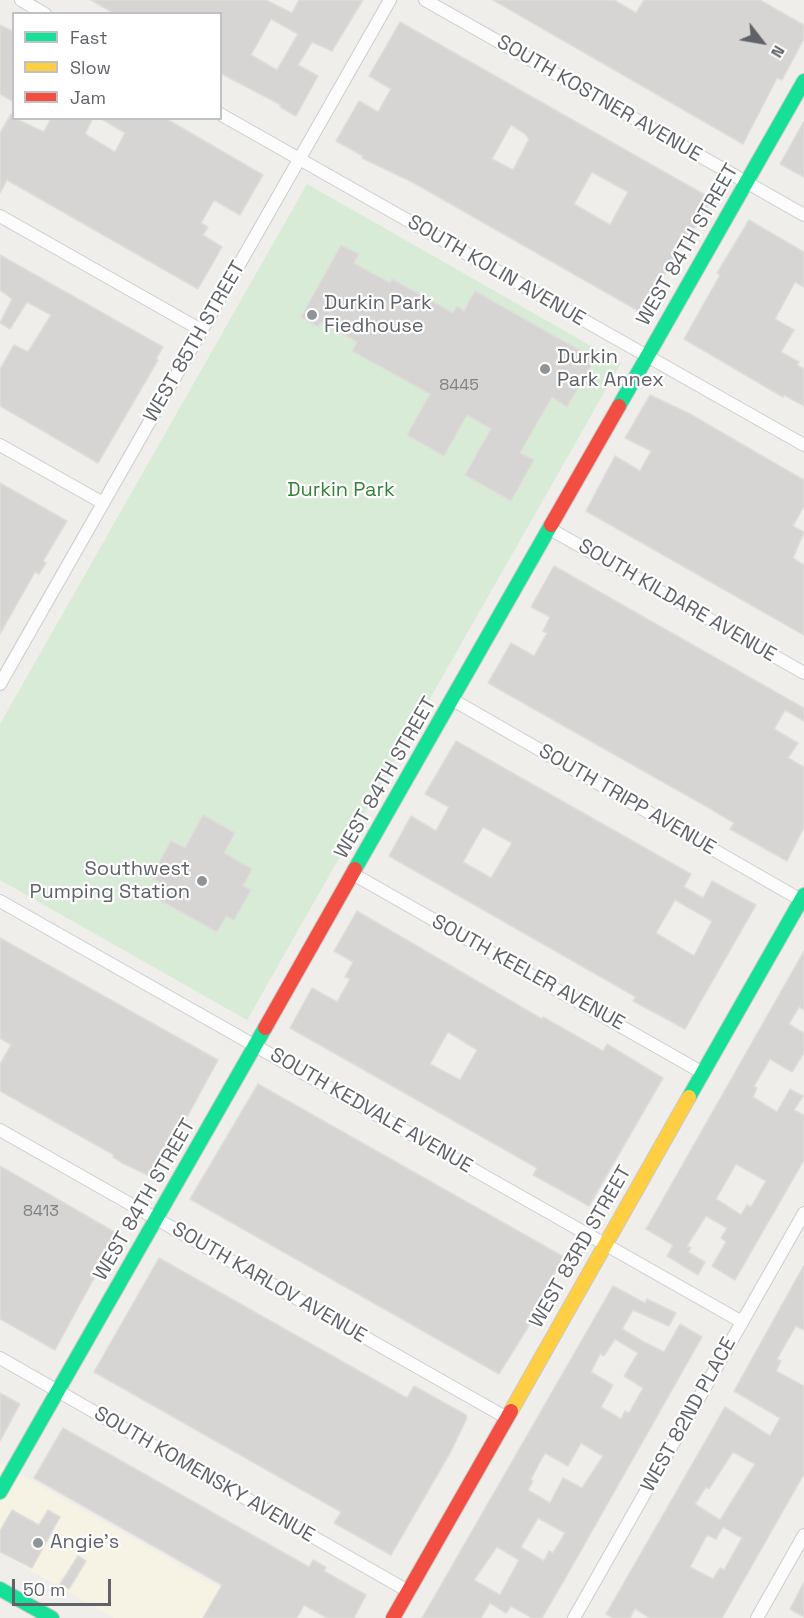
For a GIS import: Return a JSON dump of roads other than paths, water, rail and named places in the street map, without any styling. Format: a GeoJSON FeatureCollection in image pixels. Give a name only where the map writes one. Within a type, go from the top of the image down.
{"type":"FeatureCollection","features":[{"type":"Feature","properties":{"kind":"street"},"geometry":{"type":"LineString","coordinates":[[21,0],[42,12]]}},
{"type":"Feature","properties":{"kind":"street","name":"WEST 85TH STREET"},"geometry":{"type":"LineString","coordinates":[[2,677],[390,0]]}},
{"type":"Feature","properties":{"kind":"street","name":"SOUTH KOSTNER AVENUE"},"geometry":{"type":"LineString","coordinates":[[425,0],[804,216]]}},
{"type":"Feature","properties":{"kind":"street","name":"WEST 84TH STREET"},"geometry":{"type":"LineString","coordinates":[[0,1492],[804,81]]}},
{"type":"Feature","properties":{"kind":"street","name":"SOUTH KOLIN AVENUE"},"geometry":{"type":"LineString","coordinates":[[222,115],[804,445]]}},
{"type":"Feature","properties":{"kind":"street"},"geometry":{"type":"LineString","coordinates":[[0,216],[201,330]]}},
{"type":"Feature","properties":{"kind":"street"},"geometry":{"type":"LineString","coordinates":[[0,445],[103,503]]}},
{"type":"Feature","properties":{"kind":"street","name":"SOUTH KILDARE AVENUE"},"geometry":{"type":"LineString","coordinates":[[550,529],[804,673]]}},
{"type":"Feature","properties":{"kind":"street","name":"SOUTH TRIPP AVENUE"},"geometry":{"type":"LineString","coordinates":[[453,700],[803,898]]}},
{"type":"Feature","properties":{"kind":"street","name":"SOUTH KEELER AVENUE"},"geometry":{"type":"LineString","coordinates":[[353,874],[703,1073]]}},
{"type":"Feature","properties":{"kind":"street","name":"WEST 83RD STREET"},"geometry":{"type":"LineString","coordinates":[[393,1618],[803,898]]}},
{"type":"Feature","properties":{"kind":"street","name":"SOUTH KEDVALE AVENUE"},"geometry":{"type":"LineString","coordinates":[[0,901],[742,1322]]}},
{"type":"Feature","properties":{"kind":"street","name":"SOUTH KARLOV AVENUE"},"geometry":{"type":"LineString","coordinates":[[0,1130],[507,1418]]}},
{"type":"Feature","properties":{"kind":"street","name":"WEST 82ND PLACE"},"geometry":{"type":"LineString","coordinates":[[574,1618],[804,1213]]}},
{"type":"Feature","properties":{"kind":"street","name":"SOUTH KOMENSKY AVENUE"},"geometry":{"type":"LineString","coordinates":[[0,1358],[408,1591]]}},
{"type":"Feature","properties":{"kind":"street"},"geometry":{"type":"LineString","coordinates":[[757,1618],[804,1535]]}},
{"type":"Feature","properties":{"kind":"street"},"geometry":{"type":"LineString","coordinates":[[0,1589],[52,1618]]}},
{"type":"Feature","properties":{"kind":"place","name":"Durkin Park Fiedhouse"},"geometry":{"type":"Point","coordinates":[312,315]}},
{"type":"Feature","properties":{"kind":"place","name":"Durkin Park Annex"},"geometry":{"type":"Point","coordinates":[545,369]}},
{"type":"Feature","properties":{"kind":"place","name":"Southwest Pumping Station"},"geometry":{"type":"Point","coordinates":[202,881]}},
{"type":"Feature","properties":{"kind":"place","name":"Angie's"},"geometry":{"type":"Point","coordinates":[38,1543]}},
{"type":"Feature","properties":{"kind":"park label","name":"Durkin Park"},"geometry":{"type":"Point","coordinates":[341,491]}}]}
